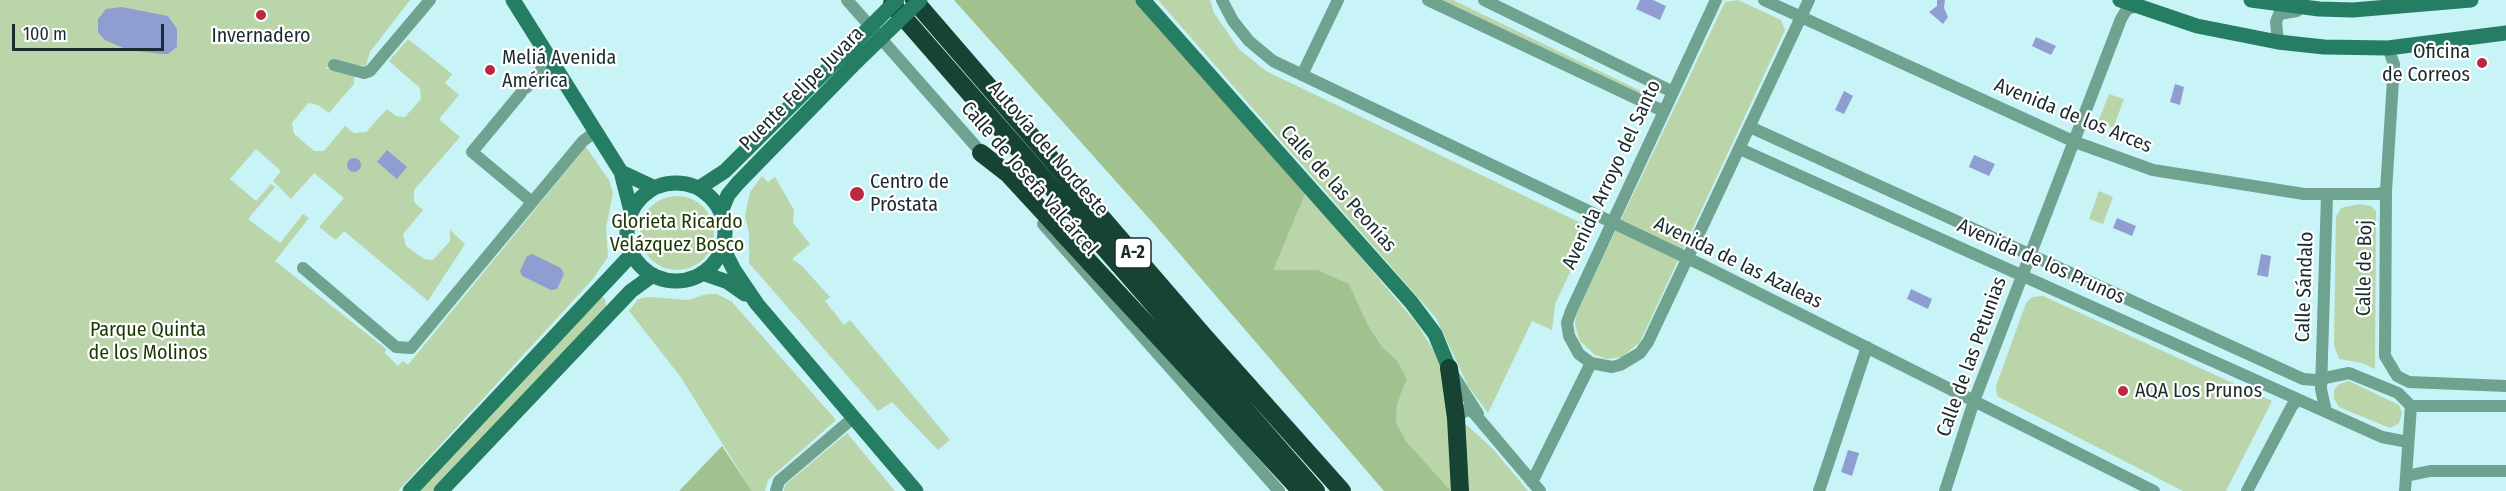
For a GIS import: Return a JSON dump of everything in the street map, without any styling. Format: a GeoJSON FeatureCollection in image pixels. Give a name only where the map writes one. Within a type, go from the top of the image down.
{"type":"FeatureCollection","features":[{"type":"Feature","properties":{"kind":"highway","name":"Autovía del Nordeste"},"geometry":{"type":"LineString","coordinates":[[888,0],[1316,491]]}},
{"type":"Feature","properties":{"kind":"highway","name":"Autovía del Nordeste"},"geometry":{"type":"LineString","coordinates":[[915,0],[1203,335],[1342,491]]}},
{"type":"Feature","properties":{"kind":"highway"},"geometry":{"type":"LineString","coordinates":[[981,153],[1008,174],[1301,491]]}},
{"type":"Feature","properties":{"kind":"highway"},"geometry":{"type":"LineString","coordinates":[[1449,368],[1456,418],[1460,491]]}},
{"type":"Feature","properties":{"kind":"main road"},"geometry":{"type":"LineString","coordinates":[[513,0],[621,172],[631,211]]}},
{"type":"Feature","properties":{"kind":"main road","name":"Puente Felipe Juvara"},"geometry":{"type":"LineString","coordinates":[[699,188],[725,171],[897,0]]}},
{"type":"Feature","properties":{"kind":"main road","name":"Puente Felipe Juvara"},"geometry":{"type":"LineString","coordinates":[[721,213],[728,195],[738,183],[920,0]]}},
{"type":"Feature","properties":{"kind":"main road","name":"Calle de las Peonías"},"geometry":{"type":"LineString","coordinates":[[1143,0],[1411,302],[1435,334],[1449,368]]}},
{"type":"Feature","properties":{"kind":"main road"},"geometry":{"type":"LineString","coordinates":[[2120,0],[2134,7],[2197,26],[2278,42],[2324,47],[2388,48],[2506,33]]}},
{"type":"Feature","properties":{"kind":"main road"},"geometry":{"type":"LineString","coordinates":[[2251,0],[2319,9],[2471,0]]}},
{"type":"Feature","properties":{"kind":"main road"},"geometry":{"type":"LineString","coordinates":[[621,172],[653,187]]}},
{"type":"Feature","properties":{"kind":"main road"},"geometry":{"type":"LineString","coordinates":[[676,182],[699,188],[716,203],[721,213],[725,226],[723,248],[712,266],[702,273],[678,281],[653,275],[637,262],[632,254],[626,229],[636,201],[653,187],[676,182]]}},
{"type":"Feature","properties":{"kind":"main road"},"geometry":{"type":"LineString","coordinates":[[723,248],[734,270],[757,304],[916,491]]}},
{"type":"Feature","properties":{"kind":"main road"},"geometry":{"type":"LineString","coordinates":[[410,491],[632,254]]}},
{"type":"Feature","properties":{"kind":"main road"},"geometry":{"type":"LineString","coordinates":[[702,273],[728,282],[757,304]]}},
{"type":"Feature","properties":{"kind":"main road"},"geometry":{"type":"LineString","coordinates":[[441,491],[631,291],[653,275]]}},
{"type":"Feature","properties":{"kind":"street"},"geometry":{"type":"LineString","coordinates":[[334,65],[364,73],[370,72],[430,0]]}},
{"type":"Feature","properties":{"kind":"street","name":"Calle de Josefa Valcárcel"},"geometry":{"type":"LineString","coordinates":[[847,0],[1137,334],[1279,491]]}},
{"type":"Feature","properties":{"kind":"street","name":"Avenida de las Azaleas"},"geometry":{"type":"LineString","coordinates":[[1222,0],[1239,30],[1260,52],[1302,75],[1868,347],[2154,491]]}},
{"type":"Feature","properties":{"kind":"street"},"geometry":{"type":"LineString","coordinates":[[1302,75],[1338,0]]}},
{"type":"Feature","properties":{"kind":"street"},"geometry":{"type":"LineString","coordinates":[[1428,0],[1663,111]]}},
{"type":"Feature","properties":{"kind":"street"},"geometry":{"type":"LineString","coordinates":[[1484,0],[1673,92]]}},
{"type":"Feature","properties":{"kind":"street","name":"Avenida Arroyo del Santo"},"geometry":{"type":"LineString","coordinates":[[1591,363],[1573,346],[1567,323],[1716,0]]}},
{"type":"Feature","properties":{"kind":"street","name":"Avenida de los Arces"},"geometry":{"type":"LineString","coordinates":[[1764,0],[2075,142],[2153,170],[2269,190],[2327,195],[2378,194],[2386,191]]}},
{"type":"Feature","properties":{"kind":"street"},"geometry":{"type":"LineString","coordinates":[[1536,486],[1591,363],[1612,367],[1640,353],[1648,342],[1809,0]]}},
{"type":"Feature","properties":{"kind":"street","name":"Calle de las Petunias"},"geometry":{"type":"LineString","coordinates":[[1945,491],[1974,401],[2124,14],[2134,7]]}},
{"type":"Feature","properties":{"kind":"street"},"geometry":{"type":"LineString","coordinates":[[2278,42],[2276,22],[2280,14],[2287,10],[2319,9]]}},
{"type":"Feature","properties":{"kind":"street","name":"Calle de Boj"},"geometry":{"type":"LineString","coordinates":[[2388,48],[2394,64],[2386,191],[2383,347],[2390,367],[2397,376],[2409,382],[2506,387]]}},
{"type":"Feature","properties":{"kind":"street"},"geometry":{"type":"LineString","coordinates":[[532,202],[472,152],[540,71],[552,63]]}},
{"type":"Feature","properties":{"kind":"street","name":"Avenida de los Prunos"},"geometry":{"type":"LineString","coordinates":[[1750,127],[2303,379],[2322,379],[2349,373],[2398,393],[2411,406]]}},
{"type":"Feature","properties":{"kind":"street"},"geometry":{"type":"LineString","coordinates":[[303,268],[396,347],[411,348],[583,141],[595,132]]}},
{"type":"Feature","properties":{"kind":"street","name":"Avenida de los Prunos"},"geometry":{"type":"LineString","coordinates":[[1740,148],[2382,437],[2408,442]]}},
{"type":"Feature","properties":{"kind":"street","name":"Calle Sándalo"},"geometry":{"type":"LineString","coordinates":[[2322,379],[2327,195]]}},
{"type":"Feature","properties":{"kind":"street"},"geometry":{"type":"LineString","coordinates":[[1819,491],[1868,347]]}},
{"type":"Feature","properties":{"kind":"street","name":"Calle de las Peonías"},"geometry":{"type":"LineString","coordinates":[[1449,368],[1481,421],[1536,486]]}},
{"type":"Feature","properties":{"kind":"street"},"geometry":{"type":"LineString","coordinates":[[2322,379],[2322,400],[2326,412]]}},
{"type":"Feature","properties":{"kind":"street"},"geometry":{"type":"LineString","coordinates":[[2247,491],[2292,406],[2298,400]]}},
{"type":"Feature","properties":{"kind":"street"},"geometry":{"type":"LineString","coordinates":[[2405,491],[2411,406],[2506,406]]}},
{"type":"Feature","properties":{"kind":"street"},"geometry":{"type":"LineString","coordinates":[[1456,418],[1467,409],[1481,421]]}},
{"type":"Feature","properties":{"kind":"street"},"geometry":{"type":"LineString","coordinates":[[776,491],[779,481],[853,418]]}},
{"type":"Feature","properties":{"kind":"street"},"geometry":{"type":"LineString","coordinates":[[2406,476],[2430,471],[2506,471]]}},
{"type":"Feature","properties":{"kind":"green space","name":"Parque Quinta de los Molinos"},"geometry":{"type":"Polygon","coordinates":[[[0,0],[410,0],[370,52],[366,66],[340,63],[325,68],[354,76],[354,84],[329,113],[318,105],[308,103],[292,123],[294,134],[314,151],[324,151],[345,126],[354,133],[366,132],[387,109],[396,116],[405,117],[421,99],[420,88],[389,61],[408,39],[452,74],[445,83],[459,95],[439,119],[460,137],[414,190],[414,202],[423,210],[403,234],[406,246],[424,259],[433,260],[450,241],[450,230],[465,244],[428,301],[344,231],[336,240],[319,227],[344,198],[314,173],[291,199],[273,181],[281,171],[256,149],[230,179],[256,201],[271,184],[275,187],[248,219],[280,243],[303,214],[309,218],[275,261],[386,349],[385,353],[398,366],[403,361],[408,365],[586,147],[609,180],[613,193],[606,228],[608,257],[592,280],[398,491],[0,491],[0,0]]]}},
{"type":"Feature","properties":{"kind":"green space"},"geometry":{"type":"Polygon","coordinates":[[[954,0],[1137,0],[1306,192],[1273,270],[1318,270],[1349,284],[1367,323],[1382,347],[1397,360],[1407,379],[1397,404],[1396,422],[1406,441],[1451,491],[1384,491],[1154,224],[954,0]]]}},
{"type":"Feature","properties":{"kind":"green space"},"geometry":{"type":"Polygon","coordinates":[[[1158,0],[1210,0],[1214,13],[1239,49],[1266,71],[1591,228],[1555,304],[1552,330],[1532,321],[1488,413],[1468,386],[1436,318],[1158,0]]]}},
{"type":"Feature","properties":{"kind":"green space"},"geometry":{"type":"Polygon","coordinates":[[[1441,0],[1453,0],[1649,95],[1647,98],[1441,0]]]}},
{"type":"Feature","properties":{"kind":"green space"},"geometry":{"type":"Polygon","coordinates":[[[1738,0],[1781,20],[1785,30],[1640,342],[1622,357],[1607,359],[1595,355],[1580,341],[1575,324],[1576,314],[1725,2],[1738,0]]]}},
{"type":"Feature","properties":{"kind":"green space"},"geometry":{"type":"Polygon","coordinates":[[[2109,94],[2124,99],[2113,128],[2098,122],[2109,94]]]}},
{"type":"Feature","properties":{"kind":"green space"},"geometry":{"type":"Polygon","coordinates":[[[762,176],[768,182],[775,177],[794,210],[793,223],[810,244],[792,259],[802,266],[830,297],[825,301],[844,325],[850,320],[950,440],[938,450],[892,402],[878,411],[749,263],[749,233],[745,216],[750,192],[762,176]]]}},
{"type":"Feature","properties":{"kind":"green space"},"geometry":{"type":"Polygon","coordinates":[[[2099,191],[2113,197],[2103,224],[2089,219],[2099,191]]]}},
{"type":"Feature","properties":{"kind":"green space"},"geometry":{"type":"Polygon","coordinates":[[[1306,192],[1417,324],[1439,359],[1462,421],[1493,449],[1528,491],[1451,491],[1406,441],[1396,422],[1397,404],[1407,379],[1397,360],[1382,347],[1367,323],[1349,284],[1318,270],[1272,270],[1306,192]]]}},
{"type":"Feature","properties":{"kind":"green space","name":"Glorieta Ricardo Velázquez Bosco"},"geometry":{"type":"Polygon","coordinates":[[[677,196],[698,202],[708,212],[714,233],[708,254],[698,264],[677,270],[656,264],[646,254],[640,233],[646,212],[656,202],[677,196]]]}},
{"type":"Feature","properties":{"kind":"green space"},"geometry":{"type":"Polygon","coordinates":[[[2359,204],[2371,206],[2376,211],[2375,369],[2362,363],[2339,359],[2334,345],[2336,217],[2341,208],[2359,204]]]}},
{"type":"Feature","properties":{"kind":"green space"},"geometry":{"type":"Polygon","coordinates":[[[707,294],[717,294],[732,302],[836,420],[768,480],[765,491],[752,491],[680,376],[629,311],[638,299],[649,297],[688,300],[707,294]]]}},
{"type":"Feature","properties":{"kind":"green space"},"geometry":{"type":"Polygon","coordinates":[[[601,296],[605,299],[606,307],[434,491],[420,491],[601,296]]]}},
{"type":"Feature","properties":{"kind":"green space","name":"AQA Los Prunos"},"geometry":{"type":"Polygon","coordinates":[[[2043,296],[2272,401],[2226,491],[2183,491],[1997,396],[1996,386],[2026,303],[2032,297],[2043,296]]]}},
{"type":"Feature","properties":{"kind":"green space"},"geometry":{"type":"Polygon","coordinates":[[[2349,381],[2399,405],[2402,413],[2399,423],[2390,428],[2339,407],[2334,398],[2334,390],[2339,384],[2349,381]]]}},
{"type":"Feature","properties":{"kind":"green space"},"geometry":{"type":"Polygon","coordinates":[[[847,433],[895,491],[784,491],[785,485],[847,433]]]}},
{"type":"Feature","properties":{"kind":"green space"},"geometry":{"type":"Polygon","coordinates":[[[722,446],[752,491],[679,491],[722,446]]]}},
{"type":"Feature","properties":{"kind":"water"},"geometry":{"type":"Polygon","coordinates":[[[1640,0],[1653,0],[1666,6],[1660,20],[1636,9],[1640,0]]]}},
{"type":"Feature","properties":{"kind":"water"},"geometry":{"type":"Polygon","coordinates":[[[1937,0],[1945,0],[1944,8],[1948,17],[1943,24],[1929,12],[1937,6],[1937,0]]]}},
{"type":"Feature","properties":{"kind":"water"},"geometry":{"type":"Polygon","coordinates":[[[121,7],[168,16],[177,29],[177,47],[168,54],[163,54],[128,50],[105,40],[98,32],[98,19],[106,9],[121,7]]]}},
{"type":"Feature","properties":{"kind":"water"},"geometry":{"type":"Polygon","coordinates":[[[2036,37],[2056,46],[2051,55],[2032,46],[2036,37]]]}},
{"type":"Feature","properties":{"kind":"water"},"geometry":{"type":"Polygon","coordinates":[[[2175,84],[2184,87],[2180,105],[2170,102],[2175,84]]]}},
{"type":"Feature","properties":{"kind":"water"},"geometry":{"type":"Polygon","coordinates":[[[1844,91],[1853,96],[1844,114],[1835,110],[1844,91]]]}},
{"type":"Feature","properties":{"kind":"water"},"geometry":{"type":"Polygon","coordinates":[[[387,150],[407,167],[397,179],[377,162],[387,150]]]}},
{"type":"Feature","properties":{"kind":"water"},"geometry":{"type":"Polygon","coordinates":[[[1974,155],[1995,164],[1989,176],[1969,167],[1974,155]]]}},
{"type":"Feature","properties":{"kind":"water"},"geometry":{"type":"Polygon","coordinates":[[[354,158],[359,160],[361,165],[359,170],[354,172],[349,170],[347,165],[349,160],[354,158]]]}},
{"type":"Feature","properties":{"kind":"water"},"geometry":{"type":"Polygon","coordinates":[[[2117,218],[2136,226],[2132,236],[2113,228],[2117,218]]]}},
{"type":"Feature","properties":{"kind":"water"},"geometry":{"type":"Polygon","coordinates":[[[532,254],[561,268],[564,274],[557,289],[551,290],[522,276],[520,271],[527,256],[532,254]]]}},
{"type":"Feature","properties":{"kind":"water"},"geometry":{"type":"Polygon","coordinates":[[[2261,254],[2271,256],[2268,277],[2257,275],[2261,254]]]}},
{"type":"Feature","properties":{"kind":"water"},"geometry":{"type":"Polygon","coordinates":[[[1911,289],[1932,299],[1928,309],[1907,299],[1911,289]]]}},
{"type":"Feature","properties":{"kind":"water"},"geometry":{"type":"Polygon","coordinates":[[[1848,450],[1859,453],[1852,476],[1841,472],[1848,450]]]}},
{"type":"Feature","properties":{"kind":"place","name":"Invernadero"},"geometry":{"type":"Point","coordinates":[261,15]}},
{"type":"Feature","properties":{"kind":"place","name":"Oficina de Correos"},"geometry":{"type":"Point","coordinates":[2482,63]}},
{"type":"Feature","properties":{"kind":"place","name":"Meliá Avenida América"},"geometry":{"type":"Point","coordinates":[490,70]}},
{"type":"Feature","properties":{"kind":"place","name":"Centro de Próstata"},"geometry":{"type":"Point","coordinates":[857,194]}},
{"type":"Feature","properties":{"kind":"place","name":"AQA Los Prunos"},"geometry":{"type":"Point","coordinates":[2123,391]}}]}
